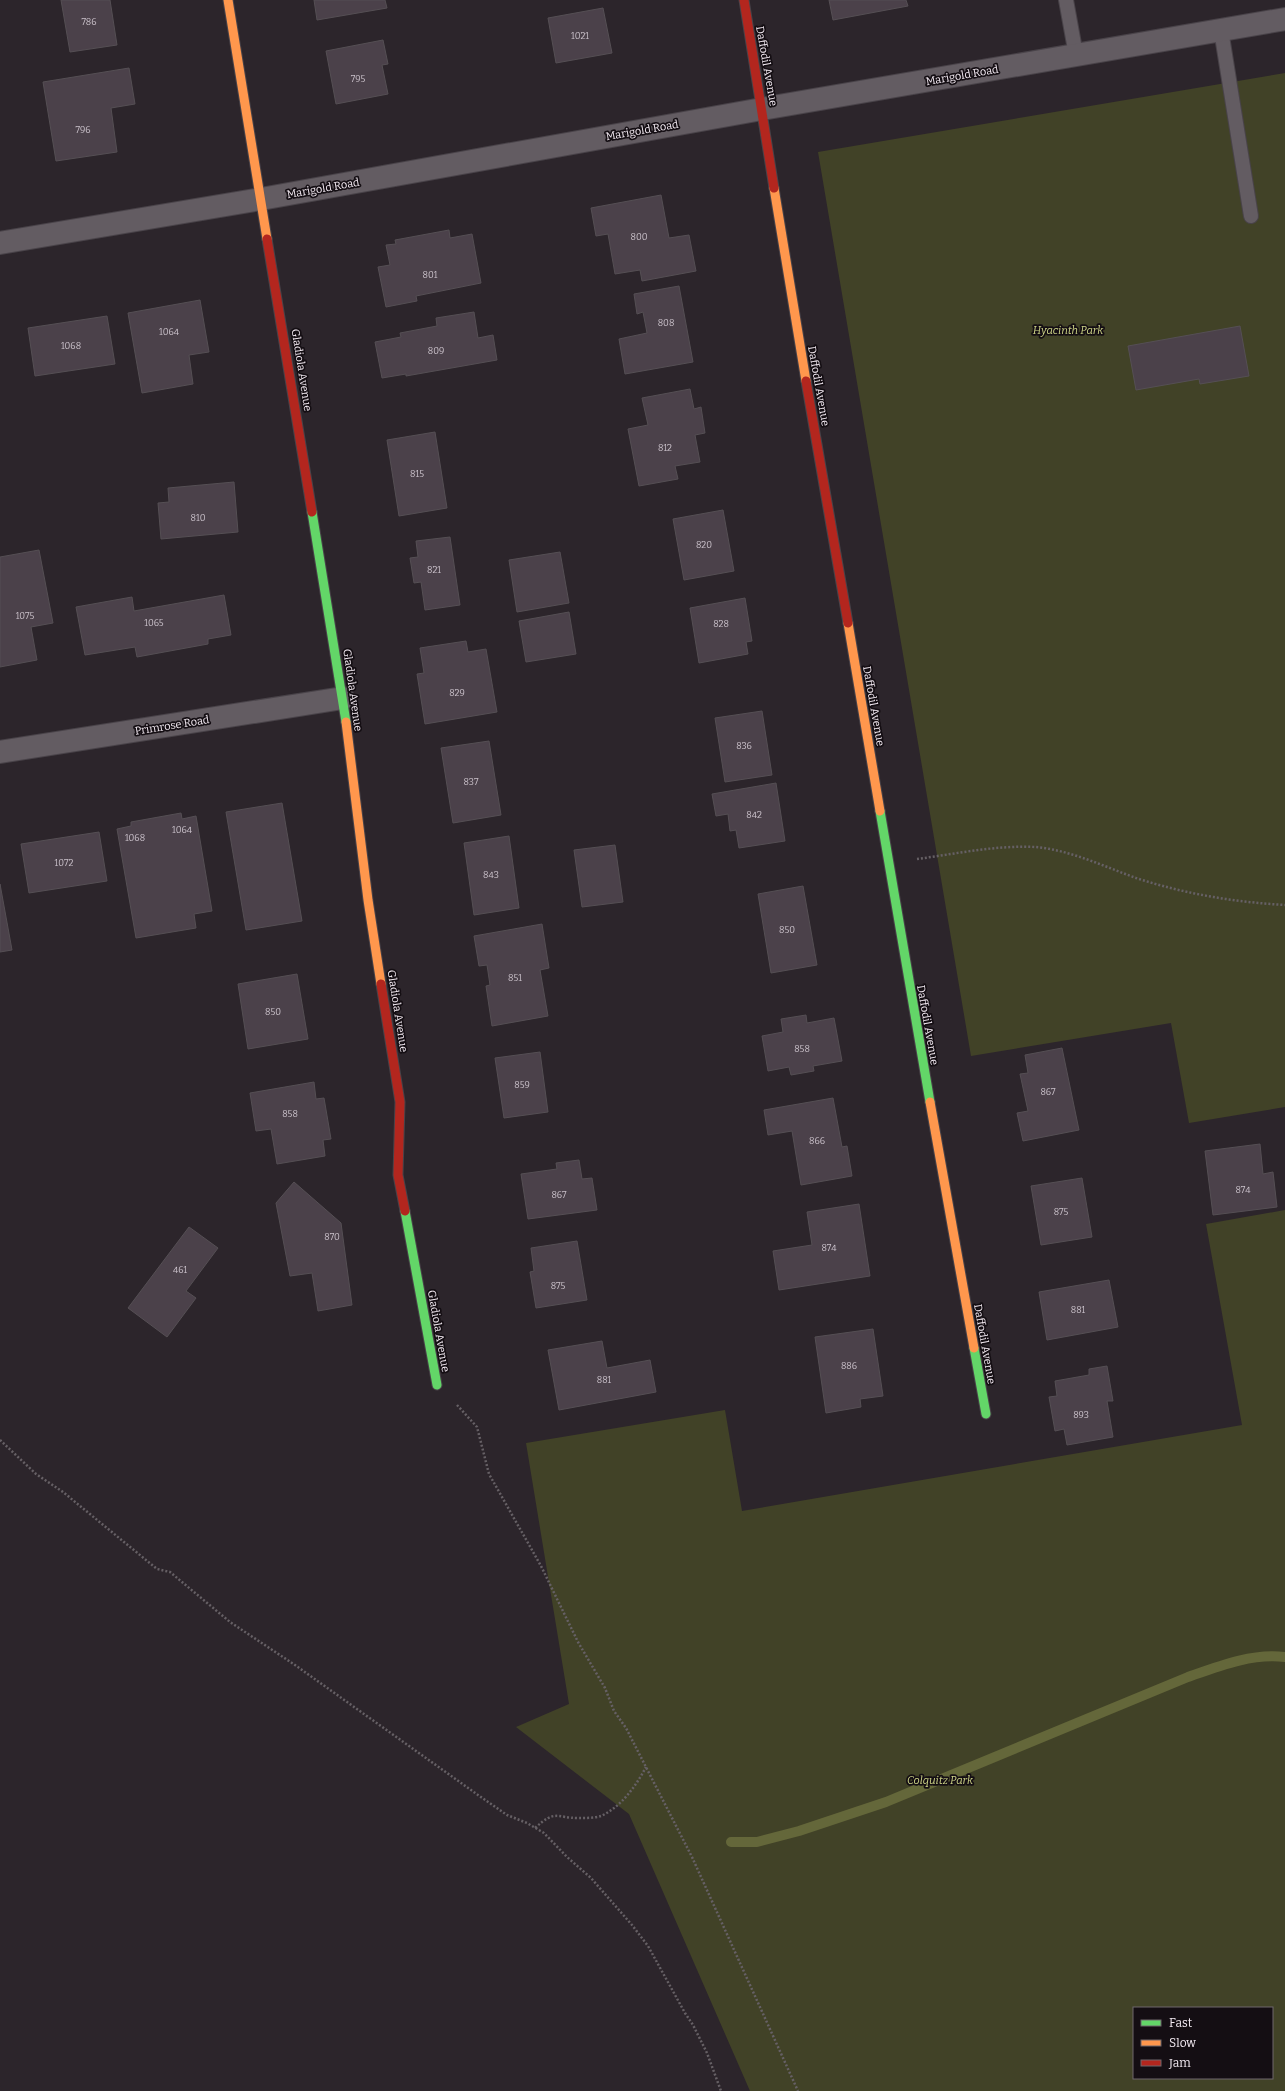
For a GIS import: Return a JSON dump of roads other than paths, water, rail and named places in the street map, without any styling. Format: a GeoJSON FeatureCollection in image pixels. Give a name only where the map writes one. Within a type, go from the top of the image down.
{"type":"FeatureCollection","features":[{"type":"Feature","properties":{"kind":"street","name":"Gladiola Avenue"},"geometry":{"type":"LineString","coordinates":[[228,0],[343,698],[368,900],[400,1102],[398,1175],[437,1385]]}},
{"type":"Feature","properties":{"kind":"street","name":"Daffodil Avenue"},"geometry":{"type":"LineString","coordinates":[[744,0],[781,234],[888,863],[950,1221],[986,1414]]}},
{"type":"Feature","properties":{"kind":"street","name":"Marigold Road"},"geometry":{"type":"LineString","coordinates":[[0,243],[261,199],[762,109],[1285,19]]}},
{"type":"Feature","properties":{"kind":"street","name":"Primrose Road"},"geometry":{"type":"LineString","coordinates":[[0,752],[343,698]]}},
{"type":"Feature","properties":{"kind":"lane"},"geometry":{"type":"LineString","coordinates":[[1066,0],[1076,55]]}},
{"type":"Feature","properties":{"kind":"lane"},"geometry":{"type":"LineString","coordinates":[[1222,30],[1251,216]]}},
{"type":"Feature","properties":{"kind":"waterway"},"geometry":{"type":"LineString","coordinates":[[731,1842],[757,1842],[799,1831],[886,1802],[1188,1677],[1236,1661],[1260,1657],[1285,1657]]}},
{"type":"Feature","properties":{"kind":"park label","name":"Hyacinth Park"},"geometry":{"type":"Point","coordinates":[1068,330]}},
{"type":"Feature","properties":{"kind":"park label","name":"Colquitz Park"},"geometry":{"type":"Point","coordinates":[940,1780]}}]}
